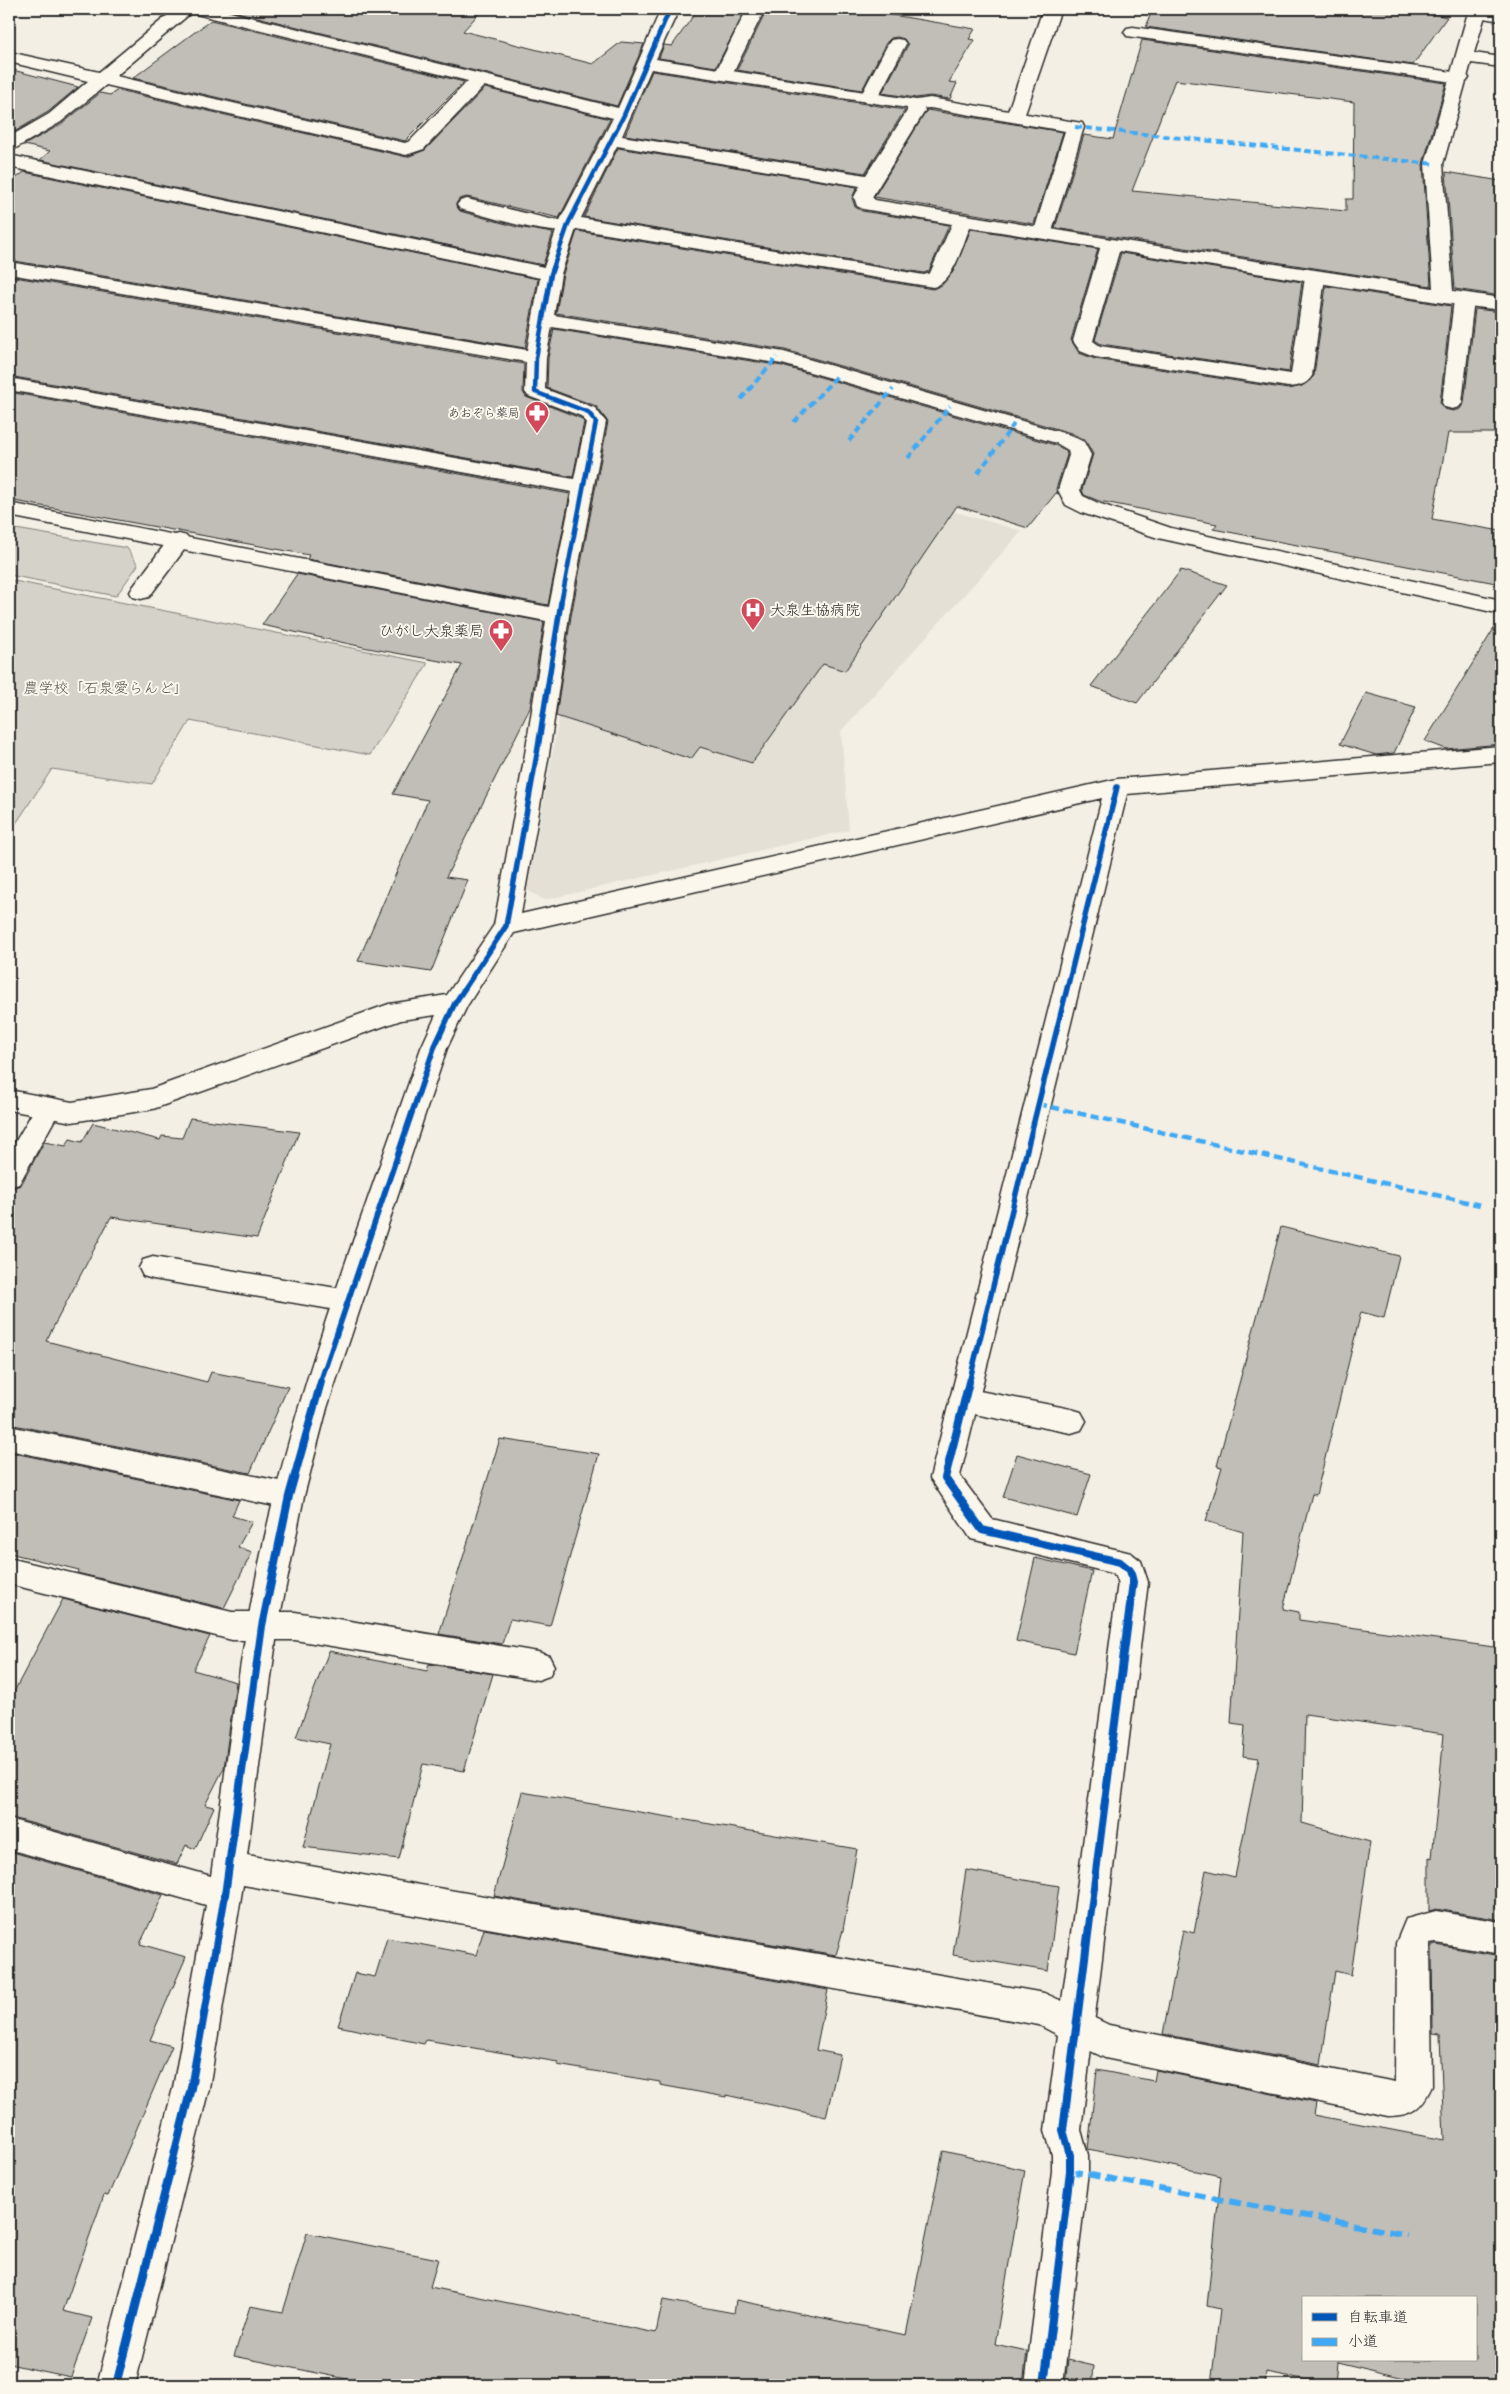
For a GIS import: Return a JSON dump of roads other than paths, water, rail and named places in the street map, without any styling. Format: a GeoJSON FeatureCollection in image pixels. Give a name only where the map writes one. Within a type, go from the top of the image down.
{"type":"FeatureCollection","features":[{"type":"Feature","properties":{"kind":"street"},"geometry":{"type":"LineString","coordinates":[[9,144],[55,118],[185,9]]}},
{"type":"Feature","properties":{"kind":"street"},"geometry":{"type":"LineString","coordinates":[[198,9],[624,115]]}},
{"type":"Feature","properties":{"kind":"street"},"geometry":{"type":"LineString","coordinates":[[116,2385],[191,2088],[227,1881],[262,1626],[288,1496],[312,1408],[434,1048],[455,1003],[506,926],[537,754],[558,616],[596,422],[594,417],[535,392],[536,358],[551,274],[568,224],[624,115],[670,9]]}},
{"type":"Feature","properties":{"kind":"street"},"geometry":{"type":"LineString","coordinates":[[1015,117],[1052,9]]}},
{"type":"Feature","properties":{"kind":"street"},"geometry":{"type":"LineString","coordinates":[[1452,403],[1454,298],[1434,164],[1478,10],[1501,16]]}},
{"type":"Feature","properties":{"kind":"street"},"geometry":{"type":"LineString","coordinates":[[723,75],[753,15]]}},
{"type":"Feature","properties":{"kind":"street"},"geometry":{"type":"LineString","coordinates":[[1133,32],[1460,78]]}},
{"type":"Feature","properties":{"kind":"street"},"geometry":{"type":"LineString","coordinates":[[869,97],[897,44]]}},
{"type":"Feature","properties":{"kind":"street"},"geometry":{"type":"LineString","coordinates":[[9,57],[100,80],[406,149],[417,145],[479,80]]}},
{"type":"Feature","properties":{"kind":"street"},"geometry":{"type":"LineString","coordinates":[[1464,57],[1501,62]]}},
{"type":"Feature","properties":{"kind":"street"},"geometry":{"type":"LineString","coordinates":[[645,63],[869,97],[916,106],[930,103],[1075,127],[1043,234]]}},
{"type":"Feature","properties":{"kind":"street"},"geometry":{"type":"LineString","coordinates":[[916,106],[916,111],[871,182],[863,198],[864,202],[870,205],[1111,245],[1501,304]]}},
{"type":"Feature","properties":{"kind":"street"},"geometry":{"type":"LineString","coordinates":[[612,140],[871,182]]}},
{"type":"Feature","properties":{"kind":"street"},"geometry":{"type":"LineString","coordinates":[[9,162],[551,274]]}},
{"type":"Feature","properties":{"kind":"street"},"geometry":{"type":"LineString","coordinates":[[467,205],[550,225],[568,224],[924,281],[933,280],[939,276],[964,220]]}},
{"type":"Feature","properties":{"kind":"street"},"geometry":{"type":"LineString","coordinates":[[1111,245],[1083,341],[1087,347],[1095,351],[1288,381],[1297,380],[1302,376],[1315,277]]}},
{"type":"Feature","properties":{"kind":"street"},"geometry":{"type":"LineString","coordinates":[[9,268],[536,358]]}},
{"type":"Feature","properties":{"kind":"street"},"geometry":{"type":"LineString","coordinates":[[542,319],[784,358],[1063,438],[1077,446],[1080,455],[1069,490],[1074,500],[1090,508],[1166,533],[1501,607]]}},
{"type":"Feature","properties":{"kind":"street"},"geometry":{"type":"LineString","coordinates":[[9,384],[582,487]]}},
{"type":"Feature","properties":{"kind":"street"},"geometry":{"type":"LineString","coordinates":[[9,509],[558,616]]}},
{"type":"Feature","properties":{"kind":"street"},"geometry":{"type":"LineString","coordinates":[[141,592],[178,541]]}},
{"type":"Feature","properties":{"kind":"street"},"geometry":{"type":"LineString","coordinates":[[506,926],[1117,787],[1501,754]]}},
{"type":"Feature","properties":{"kind":"street"},"geometry":{"type":"LineString","coordinates":[[1044,2385],[1070,2171],[1070,2155],[1064,2130],[1133,1582],[1130,1570],[1120,1562],[982,1530],[945,1478],[1117,787]]}},
{"type":"Feature","properties":{"kind":"street"},"geometry":{"type":"LineString","coordinates":[[9,1100],[72,1112],[153,1099],[398,1011],[455,1003]]}},
{"type":"Feature","properties":{"kind":"street"},"geometry":{"type":"LineString","coordinates":[[9,1176],[48,1108]]}},
{"type":"Feature","properties":{"kind":"street"},"geometry":{"type":"LineString","coordinates":[[153,1268],[348,1300]]}},
{"type":"Feature","properties":{"kind":"street"},"geometry":{"type":"LineString","coordinates":[[964,1400],[1071,1421]]}},
{"type":"Feature","properties":{"kind":"street"},"geometry":{"type":"LineString","coordinates":[[9,1438],[288,1496]]}},
{"type":"Feature","properties":{"kind":"street"},"geometry":{"type":"LineString","coordinates":[[9,1571],[232,1626],[294,1626],[538,1666]]}},
{"type":"Feature","properties":{"kind":"street"},"geometry":{"type":"LineString","coordinates":[[9,1834],[227,1881],[1044,2009],[1105,2041],[1388,2099],[1403,2099],[1414,2086],[1413,1943],[1418,1930],[1436,1927],[1501,1938]]}},
{"type":"Feature","properties":{"kind":"place","name":"あおぞら薬局"},"geometry":{"type":"Point","coordinates":[537,434]}},
{"type":"Feature","properties":{"kind":"place","name":"大泉生協病院"},"geometry":{"type":"Point","coordinates":[753,631]}},
{"type":"Feature","properties":{"kind":"place","name":"ひがし大泉薬局"},"geometry":{"type":"Point","coordinates":[501,652]}},
{"type":"Feature","properties":{"kind":"park label","name":"農学校「石泉愛らんど」"},"geometry":{"type":"Point","coordinates":[106,688]}}]}
